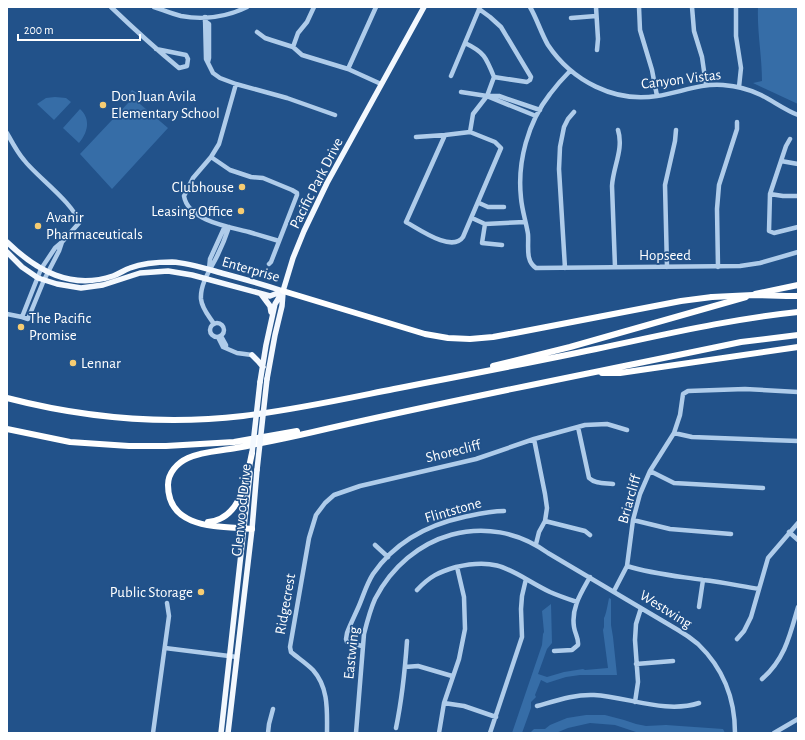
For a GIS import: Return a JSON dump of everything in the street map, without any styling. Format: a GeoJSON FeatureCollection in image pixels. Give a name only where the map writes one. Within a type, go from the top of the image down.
{"type":"FeatureCollection","features":[{"type":"Feature","properties":{"kind":"highway"},"geometry":{"type":"LineString","coordinates":[[404,387],[570,347],[768,291],[798,285]]}},
{"type":"Feature","properties":{"kind":"highway"},"geometry":{"type":"LineString","coordinates":[[283,291],[411,331],[448,338],[500,336],[681,301],[712,297],[753,295],[798,296]]}},
{"type":"Feature","properties":{"kind":"highway"},"geometry":{"type":"LineString","coordinates":[[7,398],[59,409],[110,417],[170,420],[242,416],[404,387],[705,326],[770,315],[798,312]]}},
{"type":"Feature","properties":{"kind":"highway"},"geometry":{"type":"LineString","coordinates":[[252,529],[201,524],[179,514],[174,507],[168,489],[168,481],[171,473],[179,463],[203,453],[250,445],[357,421],[741,342],[798,335]]}},
{"type":"Feature","properties":{"kind":"highway"},"geometry":{"type":"LineString","coordinates":[[590,373],[620,373],[798,348]]}},
{"type":"Feature","properties":{"kind":"highway"},"geometry":{"type":"LineString","coordinates":[[7,429],[70,442],[129,446],[166,446],[234,442],[357,421]]}},
{"type":"Feature","properties":{"kind":"highway"},"geometry":{"type":"LineString","coordinates":[[192,521],[215,521],[228,514],[235,508],[249,472],[252,453]]}},
{"type":"Feature","properties":{"kind":"main road","name":"Pacific Park Drive"},"geometry":{"type":"LineString","coordinates":[[260,382],[275,304],[283,291],[293,258],[304,231],[327,184],[424,7]]}},
{"type":"Feature","properties":{"kind":"main road","name":"Enterprise"},"geometry":{"type":"LineString","coordinates":[[7,242],[27,260],[41,269],[82,282],[103,279],[129,268],[150,263],[172,262],[198,266],[283,291]]}},
{"type":"Feature","properties":{"kind":"main road","name":"Enterprise"},"geometry":{"type":"LineString","coordinates":[[7,252],[22,267],[41,279],[56,284],[81,288],[103,286],[140,273],[168,270],[205,278],[270,296],[283,291]]}},
{"type":"Feature","properties":{"kind":"main road","name":"Glenwood Drive"},"geometry":{"type":"LineString","coordinates":[[228,733],[252,529],[267,379],[282,306],[283,291]]}},
{"type":"Feature","properties":{"kind":"main road"},"geometry":{"type":"LineString","coordinates":[[261,294],[270,306],[272,316]]}},
{"type":"Feature","properties":{"kind":"main road"},"geometry":{"type":"LineString","coordinates":[[263,367],[252,355],[265,350]]}},
{"type":"Feature","properties":{"kind":"main road","name":"Glenwood Drive"},"geometry":{"type":"LineString","coordinates":[[252,453],[260,382]]}},
{"type":"Feature","properties":{"kind":"main road","name":"Glenwood Drive"},"geometry":{"type":"LineString","coordinates":[[221,733],[249,472]]}},
{"type":"Feature","properties":{"kind":"street"},"geometry":{"type":"LineString","coordinates":[[111,7],[156,49],[179,68],[187,66],[188,59],[186,55],[156,49]]}},
{"type":"Feature","properties":{"kind":"street"},"geometry":{"type":"LineString","coordinates":[[154,7],[180,16],[205,19],[223,16],[247,7]]}},
{"type":"Feature","properties":{"kind":"street"},"geometry":{"type":"LineString","coordinates":[[294,46],[298,33],[308,22],[314,7]]}},
{"type":"Feature","properties":{"kind":"street"},"geometry":{"type":"LineString","coordinates":[[348,69],[376,7]]}},
{"type":"Feature","properties":{"kind":"street","name":"Canyon Vistas"},"geometry":{"type":"LineString","coordinates":[[530,7],[547,44],[570,71],[582,80],[609,92],[634,97],[658,96],[706,85],[739,87],[761,95],[798,115]]}},
{"type":"Feature","properties":{"kind":"street"},"geometry":{"type":"LineString","coordinates":[[596,7],[598,39],[597,50]]}},
{"type":"Feature","properties":{"kind":"street"},"geometry":{"type":"LineString","coordinates":[[639,7],[640,30],[658,96]]}},
{"type":"Feature","properties":{"kind":"street"},"geometry":{"type":"LineString","coordinates":[[692,7],[694,31],[702,57],[706,85]]}},
{"type":"Feature","properties":{"kind":"street"},"geometry":{"type":"LineString","coordinates":[[736,7],[736,36],[741,68],[739,87]]}},
{"type":"Feature","properties":{"kind":"street"},"geometry":{"type":"LineString","coordinates":[[451,76],[480,8],[501,27],[531,77],[527,82],[494,77]]}},
{"type":"Feature","properties":{"kind":"street"},"geometry":{"type":"LineString","coordinates":[[571,18],[596,16]]}},
{"type":"Feature","properties":{"kind":"street"},"geometry":{"type":"LineString","coordinates":[[205,19],[206,59],[213,73],[220,78],[236,84],[287,98],[335,115]]}},
{"type":"Feature","properties":{"kind":"street"},"geometry":{"type":"LineString","coordinates":[[257,32],[264,38],[294,46],[302,55],[348,69],[381,84]]}},
{"type":"Feature","properties":{"kind":"street"},"geometry":{"type":"LineString","coordinates":[[465,43],[482,53],[494,77],[487,96],[473,114],[470,132]]}},
{"type":"Feature","properties":{"kind":"street"},"geometry":{"type":"LineString","coordinates":[[472,218],[485,224],[525,222],[521,198],[520,179],[522,162],[529,133],[536,116],[549,94],[570,71]]}},
{"type":"Feature","properties":{"kind":"street"},"geometry":{"type":"LineString","coordinates":[[236,84],[219,144],[211,157],[189,185],[184,196],[185,202],[187,206],[196,214],[208,220],[227,227],[280,241]]}},
{"type":"Feature","properties":{"kind":"street"},"geometry":{"type":"LineString","coordinates":[[461,92],[487,96],[499,96],[540,110]]}},
{"type":"Feature","properties":{"kind":"street"},"geometry":{"type":"LineString","coordinates":[[487,96],[536,116]]}},
{"type":"Feature","properties":{"kind":"street"},"geometry":{"type":"LineString","coordinates":[[565,268],[559,169],[560,147],[564,126],[574,112]]}},
{"type":"Feature","properties":{"kind":"street"},"geometry":{"type":"LineString","coordinates":[[718,267],[717,210],[719,185],[737,130],[737,122]]}},
{"type":"Feature","properties":{"kind":"street"},"geometry":{"type":"LineString","coordinates":[[615,267],[612,177],[620,148],[621,138],[618,130]]}},
{"type":"Feature","properties":{"kind":"street"},"geometry":{"type":"LineString","coordinates":[[667,267],[665,185],[676,130]]}},
{"type":"Feature","properties":{"kind":"street"},"geometry":{"type":"LineString","coordinates":[[416,137],[470,132],[495,142],[501,148],[479,203],[462,239],[450,242],[442,241],[406,222],[445,135]]}},
{"type":"Feature","properties":{"kind":"street"},"geometry":{"type":"LineString","coordinates":[[7,133],[24,160],[78,216],[79,223],[55,248],[41,269],[41,279],[28,319],[22,316],[7,314]]}},
{"type":"Feature","properties":{"kind":"street"},"geometry":{"type":"LineString","coordinates":[[790,139],[786,146],[770,194],[769,231],[774,233],[798,227]]}},
{"type":"Feature","properties":{"kind":"street"},"geometry":{"type":"LineString","coordinates":[[211,157],[230,170],[251,177],[263,178],[298,193],[280,241],[269,264]]}},
{"type":"Feature","properties":{"kind":"street"},"geometry":{"type":"LineString","coordinates":[[781,161],[798,164]]}},
{"type":"Feature","properties":{"kind":"street"},"geometry":{"type":"LineString","coordinates":[[770,194],[798,196]]}},
{"type":"Feature","properties":{"kind":"street"},"geometry":{"type":"LineString","coordinates":[[479,203],[488,208],[504,207]]}},
{"type":"Feature","properties":{"kind":"street","name":"Hopseed"},"geometry":{"type":"LineString","coordinates":[[525,222],[529,246],[529,259],[532,265],[536,268],[740,266],[760,263],[798,252]]}},
{"type":"Feature","properties":{"kind":"street"},"geometry":{"type":"LineString","coordinates":[[485,224],[482,243],[502,245]]}},
{"type":"Feature","properties":{"kind":"street"},"geometry":{"type":"LineString","coordinates":[[214,324],[204,309],[201,299],[202,289],[209,269],[210,259],[227,227]]}},
{"type":"Feature","properties":{"kind":"street"},"geometry":{"type":"LineString","coordinates":[[22,316],[41,279],[48,272],[62,242]]}},
{"type":"Feature","properties":{"kind":"street"},"geometry":{"type":"LineString","coordinates":[[214,324],[220,324],[223,327],[224,331],[220,336],[213,336],[210,333],[210,328],[214,324]]}},
{"type":"Feature","properties":{"kind":"street"},"geometry":{"type":"LineString","coordinates":[[220,336],[226,345],[226,348],[237,353],[252,355]]}},
{"type":"Feature","properties":{"kind":"street","name":"Briarcliff"},"geometry":{"type":"LineString","coordinates":[[614,591],[627,566],[633,520],[640,494],[650,471],[674,434],[680,415],[683,394],[688,391],[724,389],[770,389],[798,392]]}},
{"type":"Feature","properties":{"kind":"street","name":"Shorecliff"},"geometry":{"type":"LineString","coordinates":[[309,538],[316,515],[325,503],[334,495],[360,486],[476,459],[534,439],[585,424],[607,424],[627,430]]}},
{"type":"Feature","properties":{"kind":"street"},"geometry":{"type":"LineString","coordinates":[[578,427],[589,478],[596,483],[613,484]]}},
{"type":"Feature","properties":{"kind":"street"},"geometry":{"type":"LineString","coordinates":[[674,434],[692,437],[798,441]]}},
{"type":"Feature","properties":{"kind":"street"},"geometry":{"type":"LineString","coordinates":[[534,439],[547,508],[545,521],[539,532],[536,544]]}},
{"type":"Feature","properties":{"kind":"street"},"geometry":{"type":"LineString","coordinates":[[650,471],[674,483],[762,488]]}},
{"type":"Feature","properties":{"kind":"street","name":"Flintstone"},"geometry":{"type":"LineString","coordinates":[[362,646],[347,642],[347,633],[373,574],[388,557],[404,542],[430,526],[490,511],[504,511]]}},
{"type":"Feature","properties":{"kind":"street"},"geometry":{"type":"LineString","coordinates":[[633,520],[670,529],[731,534]]}},
{"type":"Feature","properties":{"kind":"street"},"geometry":{"type":"LineString","coordinates":[[545,521],[585,531],[590,535]]}},
{"type":"Feature","properties":{"kind":"street"},"geometry":{"type":"LineString","coordinates":[[737,639],[744,631],[751,617],[768,558],[798,523]]}},
{"type":"Feature","properties":{"kind":"street","name":"Eastwing"},"geometry":{"type":"LineString","coordinates":[[356,733],[362,646],[367,620],[375,600],[383,586],[399,566],[410,556],[431,542],[460,532],[480,530],[500,532],[536,544]]}},
{"type":"Feature","properties":{"kind":"street"},"geometry":{"type":"LineString","coordinates":[[790,532],[798,540]]}},
{"type":"Feature","properties":{"kind":"street","name":"Ridgecrest"},"geometry":{"type":"LineString","coordinates":[[309,538],[290,650],[312,669],[324,689],[327,700],[327,733]]}},
{"type":"Feature","properties":{"kind":"street","name":"Westwing"},"geometry":{"type":"LineString","coordinates":[[536,544],[548,553],[614,591],[697,643],[712,659],[723,676],[734,709],[736,733]]}},
{"type":"Feature","properties":{"kind":"street"},"geometry":{"type":"LineString","coordinates":[[375,546],[388,557]]}},
{"type":"Feature","properties":{"kind":"street"},"geometry":{"type":"LineString","coordinates":[[417,590],[431,576],[457,567],[471,564],[498,565],[512,570],[552,593],[577,602]]}},
{"type":"Feature","properties":{"kind":"street"},"geometry":{"type":"LineString","coordinates":[[627,566],[656,573],[759,589]]}},
{"type":"Feature","properties":{"kind":"street"},"geometry":{"type":"LineString","coordinates":[[439,733],[444,703],[464,640],[464,597],[457,567]]}},
{"type":"Feature","properties":{"kind":"street"},"geometry":{"type":"LineString","coordinates":[[554,651],[572,650],[578,646],[573,618],[577,602],[590,577]]}},
{"type":"Feature","properties":{"kind":"street"},"geometry":{"type":"LineString","coordinates":[[490,733],[522,637],[521,602],[526,579]]}},
{"type":"Feature","properties":{"kind":"street"},"geometry":{"type":"LineString","coordinates":[[699,607],[703,580]]}},
{"type":"Feature","properties":{"kind":"street"},"geometry":{"type":"LineString","coordinates":[[153,733],[169,616],[167,603]]}},
{"type":"Feature","properties":{"kind":"street"},"geometry":{"type":"LineString","coordinates":[[762,679],[771,672],[783,654],[798,607]]}},
{"type":"Feature","properties":{"kind":"street"},"geometry":{"type":"LineString","coordinates":[[635,702],[638,682],[635,640],[636,624],[641,608]]}},
{"type":"Feature","properties":{"kind":"street"},"geometry":{"type":"LineString","coordinates":[[396,728],[400,709],[407,641]]}},
{"type":"Feature","properties":{"kind":"street"},"geometry":{"type":"LineString","coordinates":[[165,648],[236,657]]}},
{"type":"Feature","properties":{"kind":"street"},"geometry":{"type":"LineString","coordinates":[[636,664],[673,661]]}},
{"type":"Feature","properties":{"kind":"street"},"geometry":{"type":"LineString","coordinates":[[405,667],[418,666],[452,676]]}},
{"type":"Feature","properties":{"kind":"street"},"geometry":{"type":"LineString","coordinates":[[537,706],[565,698],[592,694],[611,696],[644,704],[690,706],[700,703]]}},
{"type":"Feature","properties":{"kind":"street"},"geometry":{"type":"LineString","coordinates":[[444,703],[464,706],[496,717]]}},
{"type":"Feature","properties":{"kind":"street"},"geometry":{"type":"LineString","coordinates":[[268,733],[273,709]]}},
{"type":"Feature","properties":{"kind":"street"},"geometry":{"type":"LineString","coordinates":[[774,733],[798,719]]}},
{"type":"Feature","properties":{"kind":"shaded area"},"geometry":{"type":"Polygon","coordinates":[[[758,7],[798,7],[798,104],[753,83],[762,81],[758,7]]]}},
{"type":"Feature","properties":{"kind":"shaded area"},"geometry":{"type":"Polygon","coordinates":[[[132,90],[137,93],[133,98],[168,128],[112,189],[80,154],[129,102],[125,98],[132,90]]]}},
{"type":"Feature","properties":{"kind":"shaded area"},"geometry":{"type":"Polygon","coordinates":[[[46,98],[66,98],[71,102],[54,120],[37,104],[46,98]]]}},
{"type":"Feature","properties":{"kind":"shaded area"},"geometry":{"type":"Polygon","coordinates":[[[80,109],[86,117],[87,126],[79,143],[63,128],[80,109]]]}},
{"type":"Feature","properties":{"kind":"shaded area"},"geometry":{"type":"Polygon","coordinates":[[[609,598],[611,599],[611,625],[617,675],[580,675],[566,677],[547,683],[541,680],[535,695],[536,697],[531,702],[531,708],[522,733],[512,733],[542,645],[544,632],[542,611],[551,604],[552,643],[547,649],[538,674],[547,677],[583,669],[608,668],[603,630],[604,618],[609,598]]]}},
{"type":"Feature","properties":{"kind":"shaded area"},"geometry":{"type":"Polygon","coordinates":[[[586,715],[605,715],[646,726],[666,725],[723,729],[725,733],[639,733],[615,725],[590,723],[568,728],[556,733],[530,733],[534,729],[545,729],[550,725],[567,718],[586,715]]]}},
{"type":"Feature","properties":{"kind":"place","name":"Don Juan Avila Elementary School"},"geometry":{"type":"Point","coordinates":[103,105]}},
{"type":"Feature","properties":{"kind":"place","name":"Clubhouse"},"geometry":{"type":"Point","coordinates":[242,187]}},
{"type":"Feature","properties":{"kind":"place","name":"Leasing Office"},"geometry":{"type":"Point","coordinates":[241,211]}},
{"type":"Feature","properties":{"kind":"place","name":"Avanir Pharmaceuticals"},"geometry":{"type":"Point","coordinates":[38,226]}},
{"type":"Feature","properties":{"kind":"place","name":"The Pacific Promise"},"geometry":{"type":"Point","coordinates":[21,327]}},
{"type":"Feature","properties":{"kind":"place","name":"Lennar"},"geometry":{"type":"Point","coordinates":[73,363]}},
{"type":"Feature","properties":{"kind":"place","name":"Public Storage"},"geometry":{"type":"Point","coordinates":[201,592]}}]}
